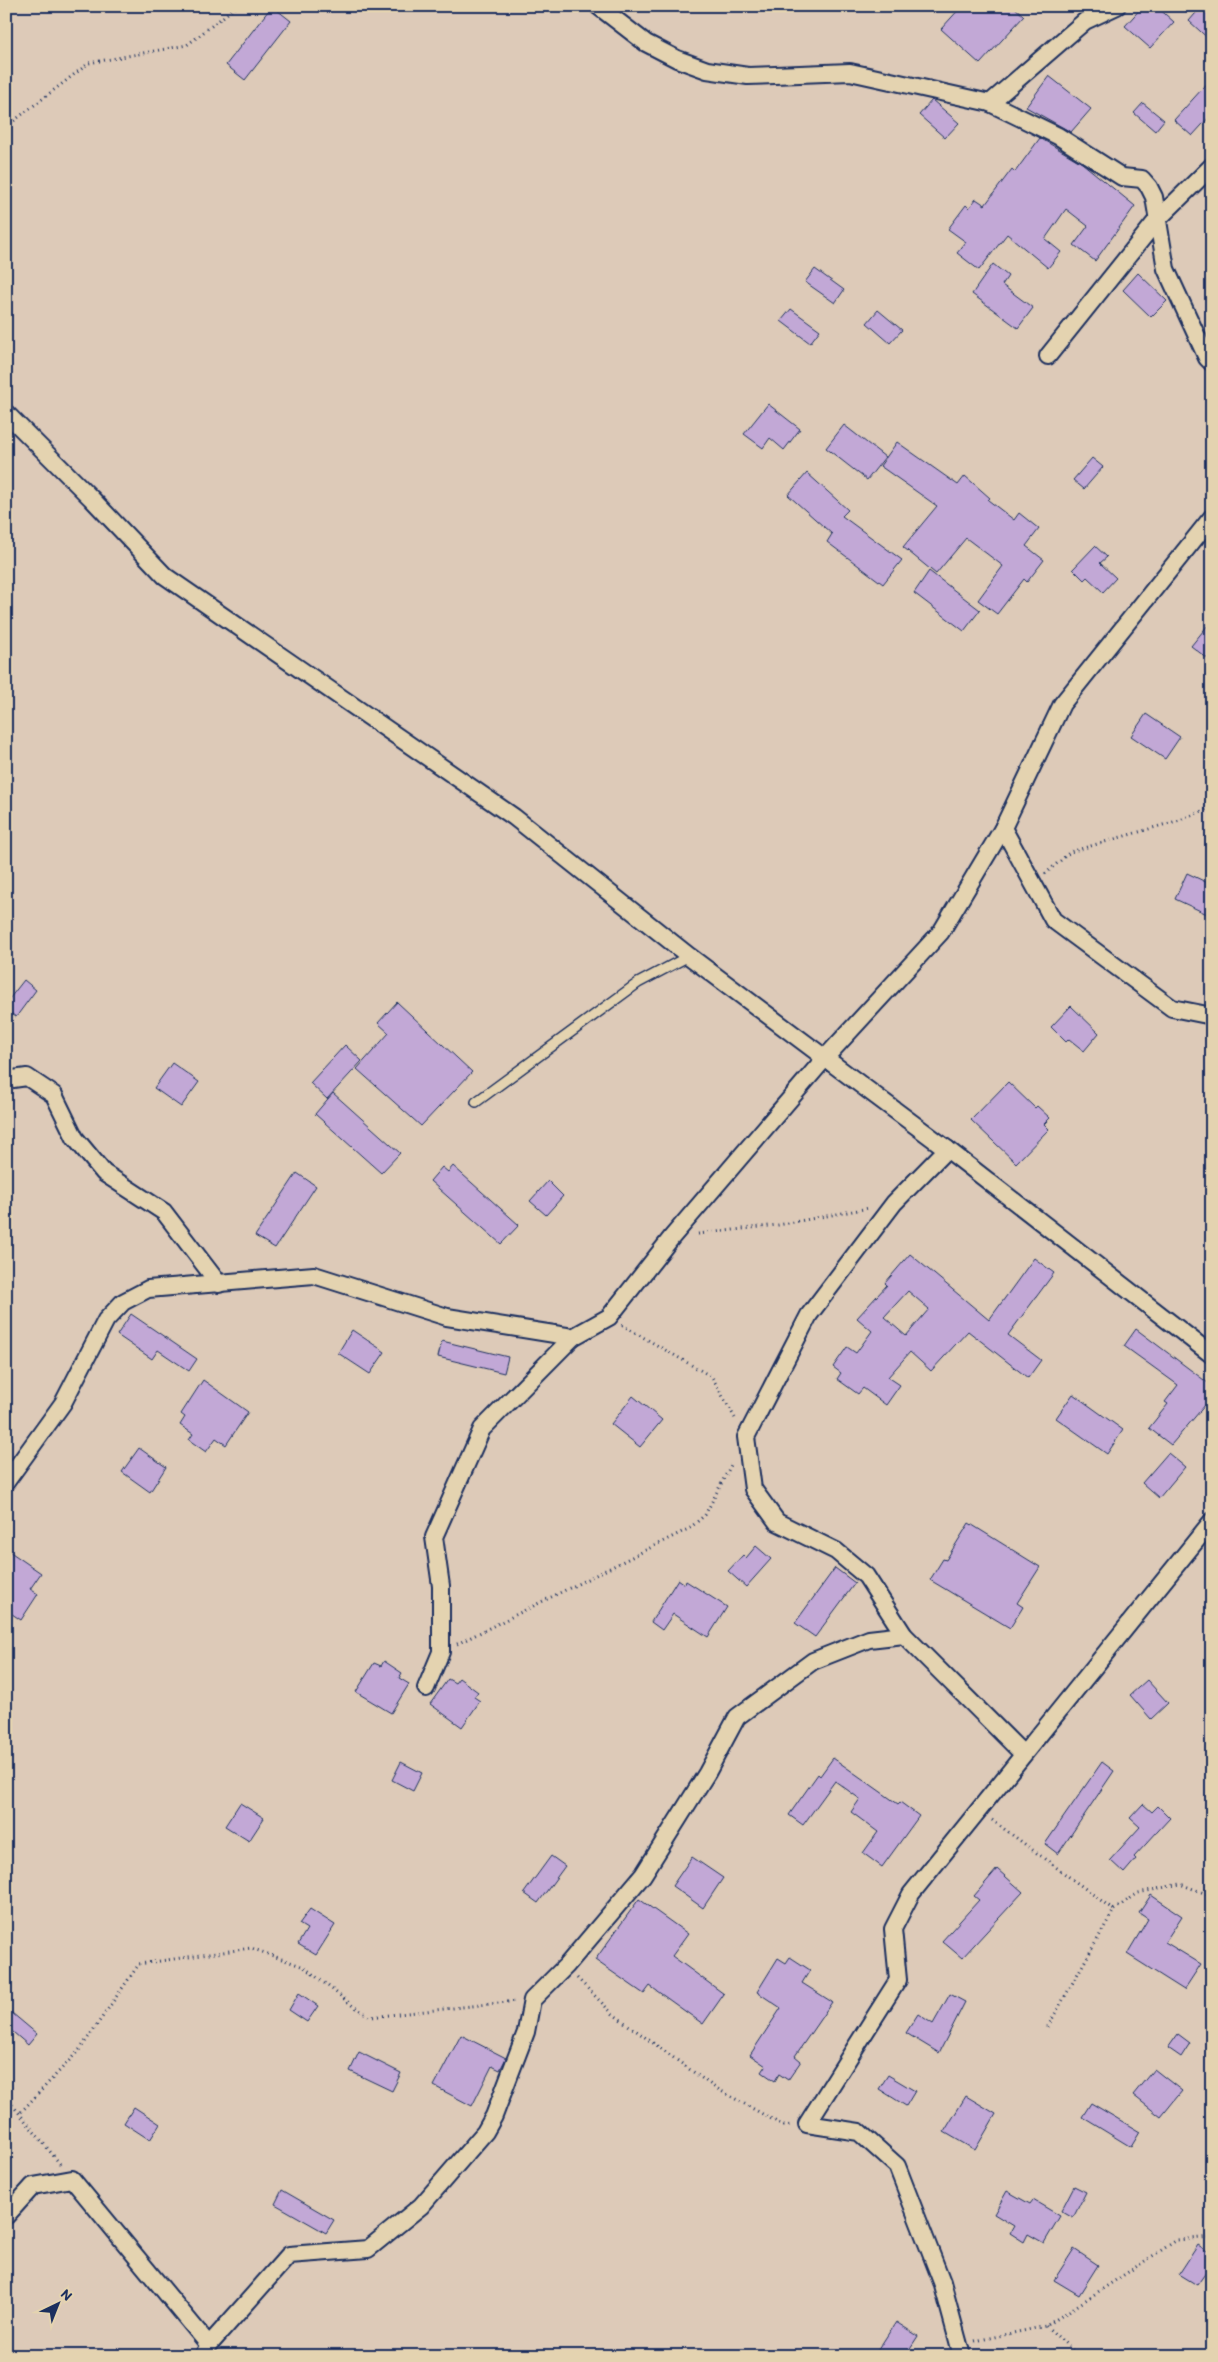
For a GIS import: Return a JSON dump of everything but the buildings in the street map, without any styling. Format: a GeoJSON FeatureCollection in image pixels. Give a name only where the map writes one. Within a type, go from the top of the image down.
{"type":"FeatureCollection","features":[{"type":"Feature","properties":{"kind":"street"},"geometry":{"type":"LineString","coordinates":[[598,6],[646,43],[677,60],[707,70],[748,76],[850,72],[990,103],[1058,136],[1122,176],[1142,179],[1154,197],[1166,269],[1207,358],[1212,363]]}},
{"type":"Feature","properties":{"kind":"street"},"geometry":{"type":"LineString","coordinates":[[990,103],[1084,21],[1117,6]]}},
{"type":"Feature","properties":{"kind":"street"},"geometry":{"type":"LineString","coordinates":[[1048,356],[1157,220],[1212,166]]}},
{"type":"Feature","properties":{"kind":"street"},"geometry":{"type":"LineString","coordinates":[[6,413],[165,576],[514,817],[689,956],[947,1149],[1212,1355]]}},
{"type":"Feature","properties":{"kind":"street"},"geometry":{"type":"LineString","coordinates":[[426,1688],[441,1652],[441,1586],[434,1537],[482,1429],[573,1337],[609,1317],[672,1237],[825,1058],[941,932],[1003,828],[1062,704],[1212,517]]}},
{"type":"Feature","properties":{"kind":"street"},"geometry":{"type":"LineString","coordinates":[[1003,828],[1053,920],[1172,1008],[1212,1016]]}},
{"type":"Feature","properties":{"kind":"street"},"geometry":{"type":"LineString","coordinates":[[6,1080],[27,1077],[54,1095],[75,1138],[104,1173],[164,1212],[219,1284]]}},
{"type":"Feature","properties":{"kind":"street"},"geometry":{"type":"LineString","coordinates":[[947,1149],[894,1203],[809,1315],[746,1437],[753,1489],[778,1522],[836,1551],[866,1576],[904,1635],[1022,1753]]}},
{"type":"Feature","properties":{"kind":"street"},"geometry":{"type":"LineString","coordinates":[[6,1482],[63,1404],[106,1320],[123,1302],[148,1289],[314,1275],[447,1317],[573,1337]]}},
{"type":"Feature","properties":{"kind":"street"},"geometry":{"type":"LineString","coordinates":[[960,2350],[942,2282],[897,2166],[859,2132],[807,2124],[898,1980],[893,1929],[911,1894],[1022,1753],[1212,1521]]}},
{"type":"Feature","properties":{"kind":"street"},"geometry":{"type":"LineString","coordinates":[[6,2216],[33,2186],[72,2179],[206,2350],[289,2255],[368,2249],[421,2206],[485,2132],[494,2116],[526,2032],[532,2000],[566,1966],[643,1875],[707,1774],[737,1717],[812,1661],[869,1639],[904,1635]]}},
{"type":"Feature","properties":{"kind":"lane"},"geometry":{"type":"LineString","coordinates":[[476,1102],[638,983],[689,956]]}},
{"type":"Feature","properties":{"kind":"path"},"geometry":{"type":"LineString","coordinates":[[6,127],[88,63],[187,45],[237,6]]}},
{"type":"Feature","properties":{"kind":"path"},"geometry":{"type":"LineString","coordinates":[[1033,884],[1070,852],[1180,820],[1212,807]]}},
{"type":"Feature","properties":{"kind":"path"},"geometry":{"type":"LineString","coordinates":[[672,1237],[778,1225],[894,1203]]}},
{"type":"Feature","properties":{"kind":"path"},"geometry":{"type":"LineString","coordinates":[[441,1652],[690,1528],[706,1515],[746,1437],[712,1377],[609,1317]]}},
{"type":"Feature","properties":{"kind":"path"},"geometry":{"type":"LineString","coordinates":[[978,1810],[1114,1910]]}},
{"type":"Feature","properties":{"kind":"path"},"geometry":{"type":"LineString","coordinates":[[1047,2028],[1114,1910],[1138,1893],[1180,1884],[1212,1896]]}},
{"type":"Feature","properties":{"kind":"path"},"geometry":{"type":"LineString","coordinates":[[21,2112],[80,2048],[139,1964],[251,1948],[304,1967],[353,2006],[371,2017],[532,2000]]}},
{"type":"Feature","properties":{"kind":"path"},"geometry":{"type":"LineString","coordinates":[[566,1966],[613,2014],[714,2087],[784,2126],[807,2124]]}},
{"type":"Feature","properties":{"kind":"path"},"geometry":{"type":"LineString","coordinates":[[6,2097],[21,2112],[72,2179]]}},
{"type":"Feature","properties":{"kind":"path"},"geometry":{"type":"LineString","coordinates":[[960,2350],[1046,2326],[1177,2240],[1212,2237]]}},
{"type":"Feature","properties":{"kind":"path"},"geometry":{"type":"LineString","coordinates":[[1046,2326],[1079,2356]]}}]}
